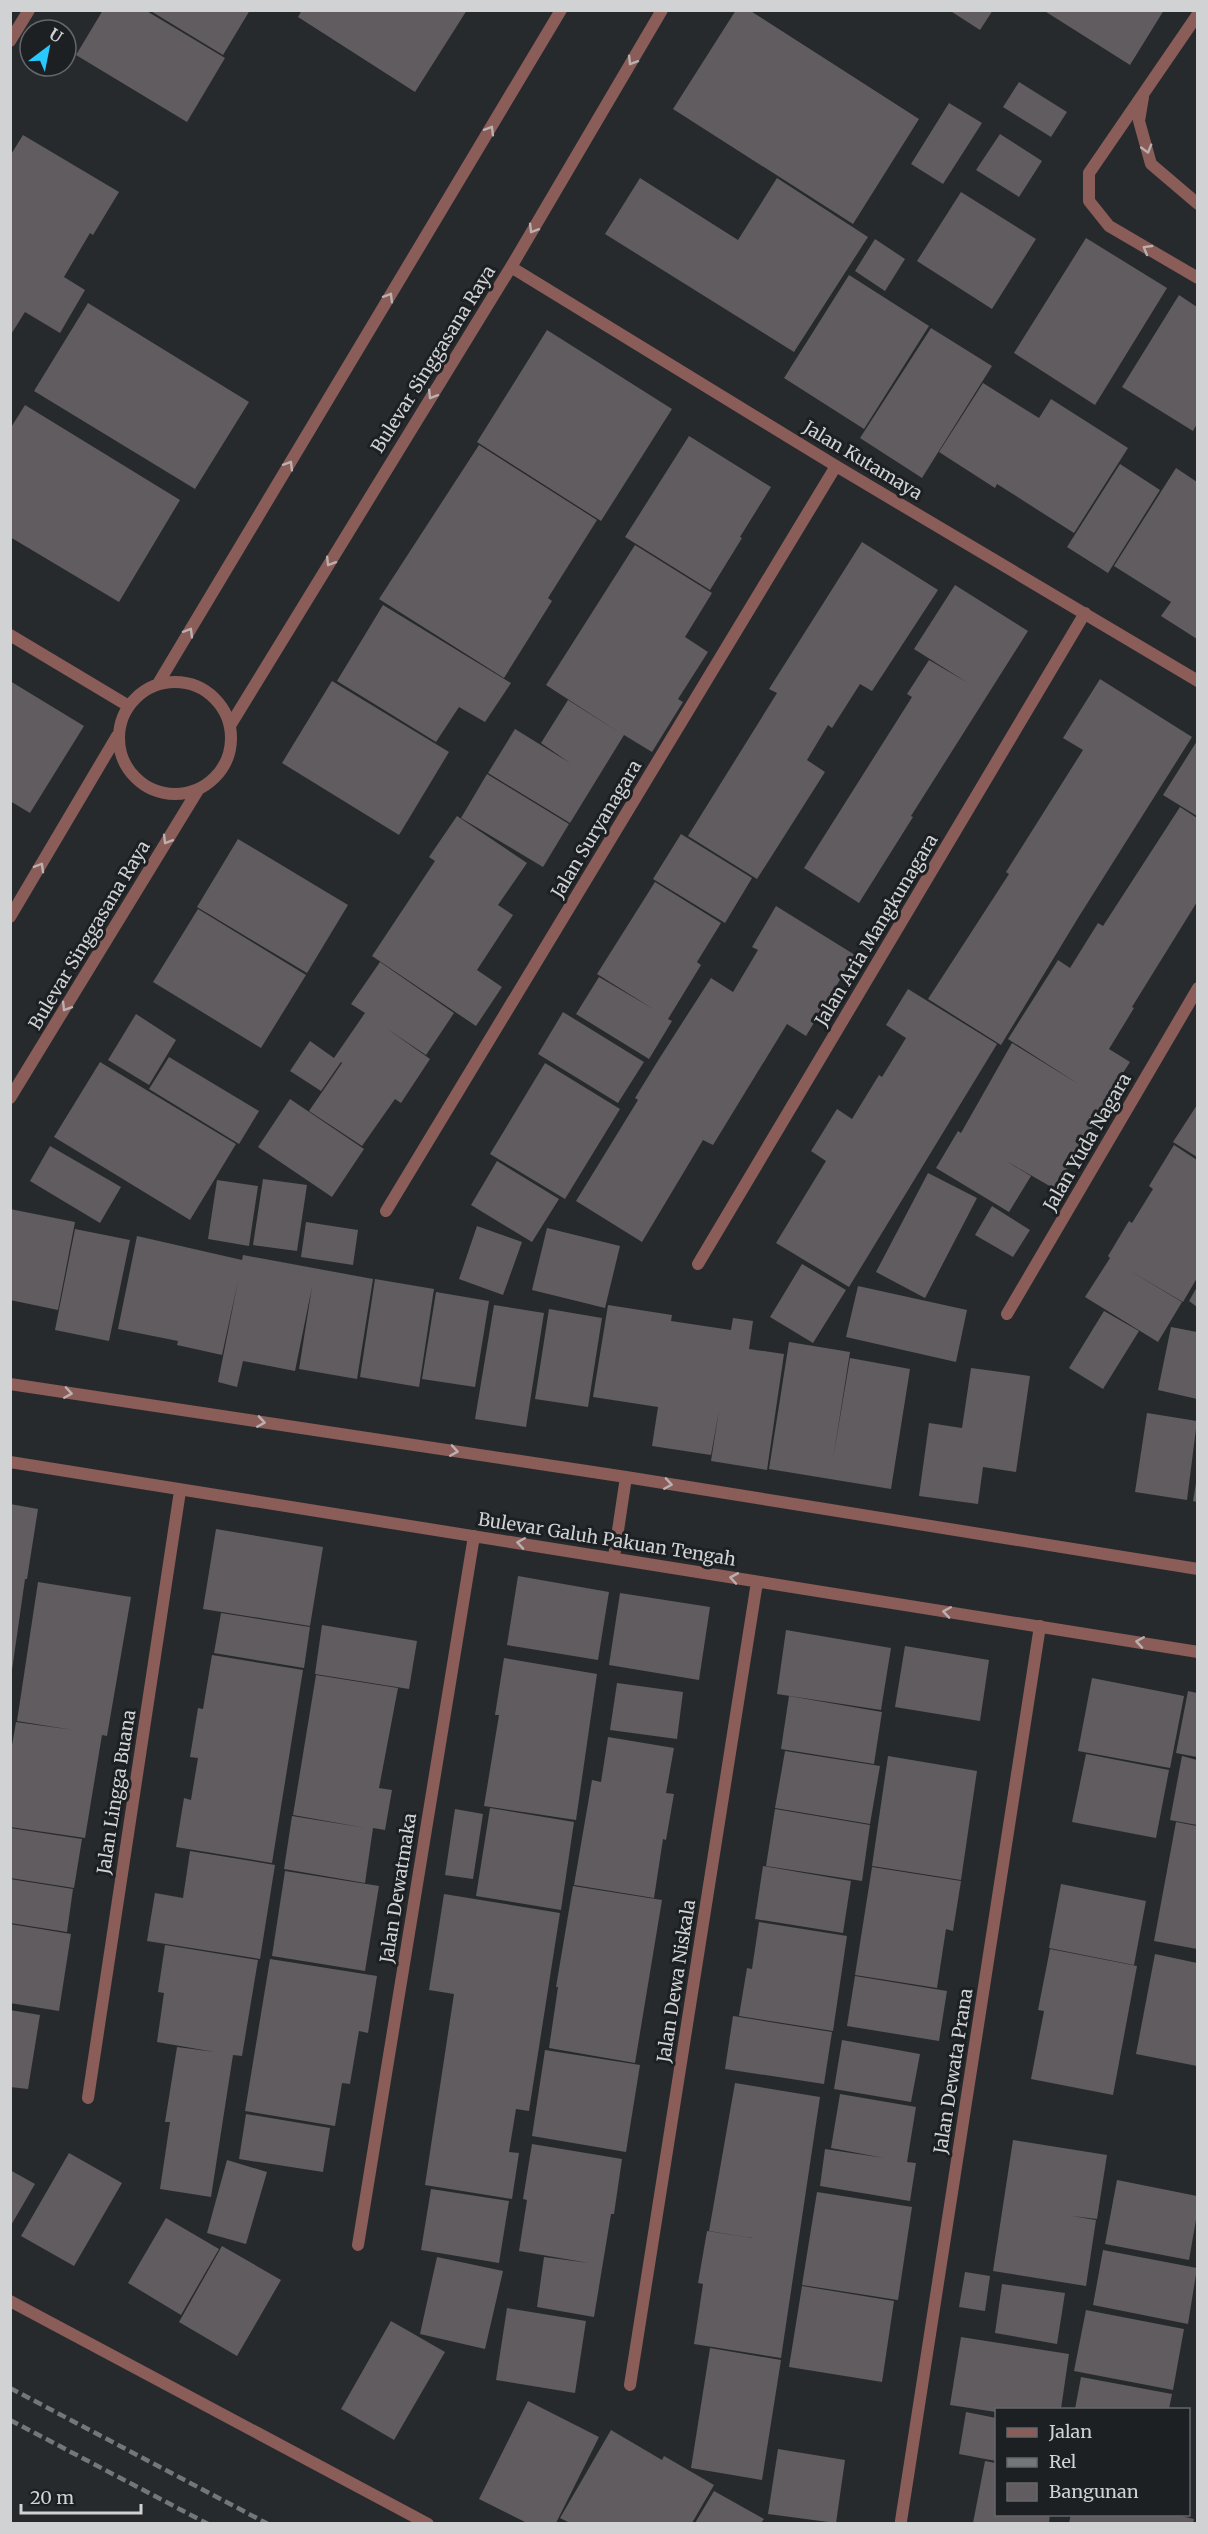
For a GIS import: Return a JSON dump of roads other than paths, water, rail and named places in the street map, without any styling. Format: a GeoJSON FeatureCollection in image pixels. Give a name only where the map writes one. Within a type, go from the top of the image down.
{"type":"FeatureCollection","features":[{"type":"Feature","properties":{"kind":"street"},"geometry":{"type":"LineString","coordinates":[[10,40],[29,10]]}},
{"type":"Feature","properties":{"kind":"street"},"geometry":{"type":"LineString","coordinates":[[10,917],[117,736],[127,705],[159,682],[561,10]]}},
{"type":"Feature","properties":{"kind":"street","name":"Bulevar Singgasana Raya"},"geometry":{"type":"LineString","coordinates":[[231,724],[511,267],[662,10]]}},
{"type":"Feature","properties":{"kind":"street"},"geometry":{"type":"LineString","coordinates":[[1197,14],[1089,174],[1089,201],[1109,226],[1197,278]]}},
{"type":"Feature","properties":{"kind":"street"},"geometry":{"type":"LineString","coordinates":[[1144,93],[1139,121],[1151,164],[1197,204]]}},
{"type":"Feature","properties":{"kind":"street","name":"Jalan Kutamaya"},"geometry":{"type":"LineString","coordinates":[[511,267],[836,466],[1197,681]]}},
{"type":"Feature","properties":{"kind":"street","name":"Jalan Suryanagara"},"geometry":{"type":"LineString","coordinates":[[386,1211],[836,466]]}},
{"type":"Feature","properties":{"kind":"street","name":"Jalan Aria Mangkunagara"},"geometry":{"type":"LineString","coordinates":[[698,1264],[1085,613]]}},
{"type":"Feature","properties":{"kind":"street"},"geometry":{"type":"LineString","coordinates":[[10,635],[127,705]]}},
{"type":"Feature","properties":{"kind":"street"},"geometry":{"type":"LineString","coordinates":[[117,736],[123,764],[142,786],[170,795],[198,790],[220,774],[231,750],[231,724],[216,697],[189,682],[159,682]]}},
{"type":"Feature","properties":{"kind":"street","name":"Bulevar Singgasana Raya"},"geometry":{"type":"LineString","coordinates":[[10,1098],[198,790]]}},
{"type":"Feature","properties":{"kind":"street","name":"Jalan Yuda Nagara"},"geometry":{"type":"LineString","coordinates":[[1007,1314],[1197,988]]}},
{"type":"Feature","properties":{"kind":"street"},"geometry":{"type":"LineString","coordinates":[[10,1384],[626,1477],[1197,1569]]}},
{"type":"Feature","properties":{"kind":"street","name":"Bulevar Galuh Pakuan Tengah"},"geometry":{"type":"LineString","coordinates":[[10,1462],[1197,1652]]}},
{"type":"Feature","properties":{"kind":"street"},"geometry":{"type":"LineString","coordinates":[[614,1557],[626,1477]]}},
{"type":"Feature","properties":{"kind":"street","name":"Jalan Lingga Buana"},"geometry":{"type":"LineString","coordinates":[[88,2098],[180,1491]]}},
{"type":"Feature","properties":{"kind":"street","name":"Jalan Dewatmaka"},"geometry":{"type":"LineString","coordinates":[[358,2245],[474,1536]]}},
{"type":"Feature","properties":{"kind":"street","name":"Jalan Dewa Niskala"},"geometry":{"type":"LineString","coordinates":[[630,2385],[757,1582]]}},
{"type":"Feature","properties":{"kind":"street","name":"Jalan Dewata Prana"},"geometry":{"type":"LineString","coordinates":[[901,2521],[1040,1626]]}},
{"type":"Feature","properties":{"kind":"street"},"geometry":{"type":"LineString","coordinates":[[10,2301],[428,2523]]}},
{"type":"Feature","properties":{"kind":"railway"},"geometry":{"type":"LineString","coordinates":[[10,2388],[268,2524]]}},
{"type":"Feature","properties":{"kind":"railway"},"geometry":{"type":"LineString","coordinates":[[10,2420],[208,2524]]}}]}
